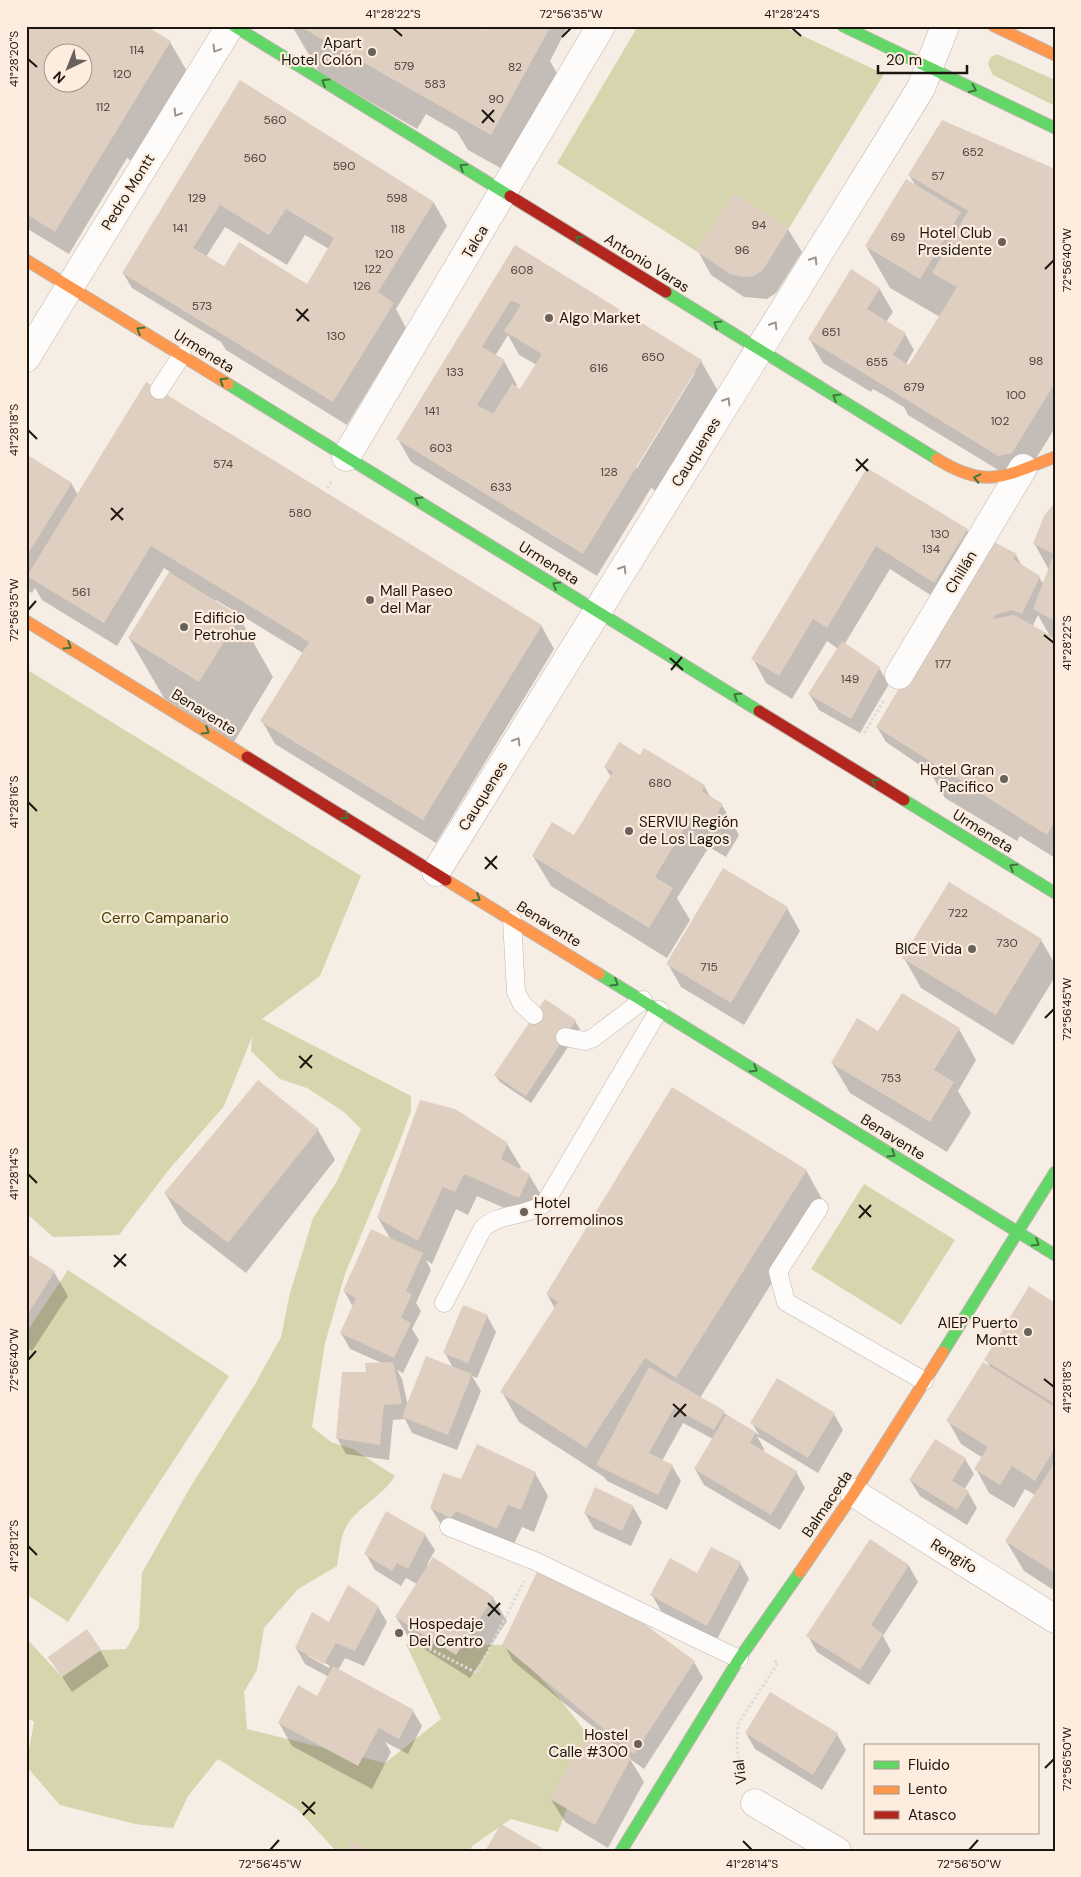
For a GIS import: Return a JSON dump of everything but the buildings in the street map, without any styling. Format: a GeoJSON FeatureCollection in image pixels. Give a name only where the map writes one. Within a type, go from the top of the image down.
{"type":"FeatureCollection","features":[{"type":"Feature","properties":{"kind":"main road","name":"Antonio Varas"},"geometry":{"type":"LineString","coordinates":[[232,26],[955,470],[970,477],[987,480],[1002,478],[1023,468],[1055,457]]}},
{"type":"Feature","properties":{"kind":"main road"},"geometry":{"type":"LineString","coordinates":[[843,26],[1055,128]]}},
{"type":"Feature","properties":{"kind":"main road"},"geometry":{"type":"LineString","coordinates":[[994,26],[1055,55]]}},
{"type":"Feature","properties":{"kind":"main road","name":"Urmeneta"},"geometry":{"type":"LineString","coordinates":[[26,260],[598,610],[1055,893]]}},
{"type":"Feature","properties":{"kind":"main road","name":"Benavente"},"geometry":{"type":"LineString","coordinates":[[26,620],[1055,1254]]}},
{"type":"Feature","properties":{"kind":"main road","name":"Balmaceda"},"geometry":{"type":"LineString","coordinates":[[621,1851],[739,1659],[854,1493],[1055,1172]]}},
{"type":"Feature","properties":{"kind":"street","name":"Pedro Montt"},"geometry":{"type":"LineString","coordinates":[[26,358],[232,26]]}},
{"type":"Feature","properties":{"kind":"street","name":"Talca"},"geometry":{"type":"LineString","coordinates":[[346,457],[504,193],[601,26]]}},
{"type":"Feature","properties":{"kind":"street","name":"Cauquenes"},"geometry":{"type":"LineString","coordinates":[[436,872],[918,93],[945,26]]}},
{"type":"Feature","properties":{"kind":"street","name":"Chillán"},"geometry":{"type":"LineString","coordinates":[[899,675],[1023,468]]}},
{"type":"Feature","properties":{"kind":"street","name":"Rengifo"},"geometry":{"type":"LineString","coordinates":[[854,1493],[1055,1619]]}},
{"type":"Feature","properties":{"kind":"street","name":"Vial"},"geometry":{"type":"LineString","coordinates":[[755,1803],[837,1851]]}},
{"type":"Feature","properties":{"kind":"lane"},"geometry":{"type":"LineString","coordinates":[[159,390],[182,356]]}},
{"type":"Feature","properties":{"kind":"lane"},"geometry":{"type":"LineString","coordinates":[[512,920],[516,992],[522,1004],[534,1015]]}},
{"type":"Feature","properties":{"kind":"lane"},"geometry":{"type":"LineString","coordinates":[[565,1037],[585,1041],[593,1038],[643,1000]]}},
{"type":"Feature","properties":{"kind":"lane"},"geometry":{"type":"LineString","coordinates":[[444,1303],[483,1228],[491,1221],[538,1209],[545,1203],[658,1010]]}},
{"type":"Feature","properties":{"kind":"lane"},"geometry":{"type":"LineString","coordinates":[[819,1208],[778,1272],[786,1302],[924,1381]]}},
{"type":"Feature","properties":{"kind":"lane"},"geometry":{"type":"LineString","coordinates":[[449,1527],[535,1561],[739,1659]]}},
{"type":"Feature","properties":{"kind":"path"},"geometry":{"type":"LineString","coordinates":[[327,488],[332,480]]}},
{"type":"Feature","properties":{"kind":"path"},"geometry":{"type":"LineString","coordinates":[[864,733],[899,675]]}},
{"type":"Feature","properties":{"kind":"path"},"geometry":{"type":"LineString","coordinates":[[416,1642],[477,1673],[535,1561]]}},
{"type":"Feature","properties":{"kind":"path","name":"Vial"},"geometry":{"type":"LineString","coordinates":[[755,1803],[743,1796],[737,1747],[738,1724],[778,1663],[768,1656]]}},
{"type":"Feature","properties":{"kind":"green space"},"geometry":{"type":"Polygon","coordinates":[[[638,26],[782,26],[884,74],[789,228],[734,194],[696,251],[557,163],[638,26]]]}},
{"type":"Feature","properties":{"kind":"green space"},"geometry":{"type":"Polygon","coordinates":[[[997,54],[1055,80],[1055,106],[993,75],[988,64],[991,57],[997,54]]]}},
{"type":"Feature","properties":{"kind":"green space","name":"Cerro Campanario"},"geometry":{"type":"Polygon","coordinates":[[[26,669],[361,876],[320,976],[262,1019],[411,1096],[411,1111],[400,1141],[345,1274],[325,1343],[312,1427],[331,1442],[353,1449],[395,1476],[384,1490],[350,1520],[341,1541],[337,1566],[298,1589],[264,1628],[257,1670],[244,1692],[247,1729],[385,1763],[441,1719],[406,1644],[508,1645],[555,1693],[592,1740],[558,1832],[511,1819],[472,1846],[470,1851],[336,1851],[297,1809],[218,1759],[188,1796],[173,1828],[135,1824],[60,1805],[26,1766],[34,1722],[26,1717],[26,1638],[62,1677],[101,1650],[126,1649],[139,1627],[142,1573],[191,1486],[254,1386],[281,1337],[290,1293],[313,1218],[337,1181],[361,1129],[344,1112],[307,1088],[280,1079],[251,1051],[252,1037],[224,1106],[167,1172],[119,1235],[53,1237],[26,1213],[26,669]]]}},
{"type":"Feature","properties":{"kind":"green space"},"geometry":{"type":"Polygon","coordinates":[[[864,1184],[955,1240],[901,1325],[811,1269],[864,1184]]]}},
{"type":"Feature","properties":{"kind":"green space"},"geometry":{"type":"Polygon","coordinates":[[[68,1270],[229,1376],[68,1622],[26,1594],[26,1333],[68,1270]]]}},
{"type":"Feature","properties":{"kind":"traffic: fast"},"geometry":{"type":"LineString","coordinates":[[234,26],[510,196]]}},
{"type":"Feature","properties":{"kind":"traffic: fast"},"geometry":{"type":"LineString","coordinates":[[843,26],[1055,128]]}},
{"type":"Feature","properties":{"kind":"traffic: fast"},"geometry":{"type":"LineString","coordinates":[[666,292],[937,459]]}},
{"type":"Feature","properties":{"kind":"traffic: fast"},"geometry":{"type":"LineString","coordinates":[[228,384],[759,711]]}},
{"type":"Feature","properties":{"kind":"traffic: fast"},"geometry":{"type":"LineString","coordinates":[[904,800],[1055,893]]}},
{"type":"Feature","properties":{"kind":"traffic: fast"},"geometry":{"type":"LineString","coordinates":[[599,974],[1055,1255]]}},
{"type":"Feature","properties":{"kind":"traffic: fast"},"geometry":{"type":"LineString","coordinates":[[943,1352],[1055,1172]]}},
{"type":"Feature","properties":{"kind":"traffic: fast"},"geometry":{"type":"LineString","coordinates":[[621,1851],[739,1659],[800,1572]]}},
{"type":"Feature","properties":{"kind":"traffic: slow"},"geometry":{"type":"LineString","coordinates":[[994,26],[1055,55]]}},
{"type":"Feature","properties":{"kind":"traffic: slow"},"geometry":{"type":"LineString","coordinates":[[26,260],[228,384]]}},
{"type":"Feature","properties":{"kind":"traffic: slow"},"geometry":{"type":"LineString","coordinates":[[937,459],[954,469],[970,474],[996,477],[1022,470],[1055,457]]}},
{"type":"Feature","properties":{"kind":"traffic: slow"},"geometry":{"type":"LineString","coordinates":[[26,621],[247,757]]}},
{"type":"Feature","properties":{"kind":"traffic: slow"},"geometry":{"type":"LineString","coordinates":[[446,880],[599,974]]}},
{"type":"Feature","properties":{"kind":"traffic: slow"},"geometry":{"type":"LineString","coordinates":[[800,1572],[854,1493],[943,1352]]}},
{"type":"Feature","properties":{"kind":"traffic: jam"},"geometry":{"type":"LineString","coordinates":[[510,196],[666,292]]}},
{"type":"Feature","properties":{"kind":"traffic: jam"},"geometry":{"type":"LineString","coordinates":[[759,711],[904,800]]}},
{"type":"Feature","properties":{"kind":"traffic: jam"},"geometry":{"type":"LineString","coordinates":[[247,757],[446,880]]}},
{"type":"Feature","properties":{"kind":"place","name":"Apart Hotel Colón"},"geometry":{"type":"Point","coordinates":[372,52]}},
{"type":"Feature","properties":{"kind":"place","name":"Hotel Club Presidente"},"geometry":{"type":"Point","coordinates":[1002,242]}},
{"type":"Feature","properties":{"kind":"place","name":"Algo Market"},"geometry":{"type":"Point","coordinates":[549,318]}},
{"type":"Feature","properties":{"kind":"place","name":"Mall Paseo del Mar"},"geometry":{"type":"Point","coordinates":[370,600]}},
{"type":"Feature","properties":{"kind":"place","name":"Edificio Petrohue"},"geometry":{"type":"Point","coordinates":[184,627]}},
{"type":"Feature","properties":{"kind":"place","name":"Hotel Gran Pacifico"},"geometry":{"type":"Point","coordinates":[1004,779]}},
{"type":"Feature","properties":{"kind":"place","name":"SERVIU Región de Los Lagos"},"geometry":{"type":"Point","coordinates":[629,831]}},
{"type":"Feature","properties":{"kind":"place","name":"BICE Vida"},"geometry":{"type":"Point","coordinates":[972,949]}},
{"type":"Feature","properties":{"kind":"place","name":"Hotel Torremolinos"},"geometry":{"type":"Point","coordinates":[524,1212]}},
{"type":"Feature","properties":{"kind":"place","name":"AIEP Puerto Montt"},"geometry":{"type":"Point","coordinates":[1028,1332]}},
{"type":"Feature","properties":{"kind":"place","name":"Hospedaje Del Centro"},"geometry":{"type":"Point","coordinates":[399,1633]}},
{"type":"Feature","properties":{"kind":"place","name":"Hostel Calle #300"},"geometry":{"type":"Point","coordinates":[638,1744]}}]}
